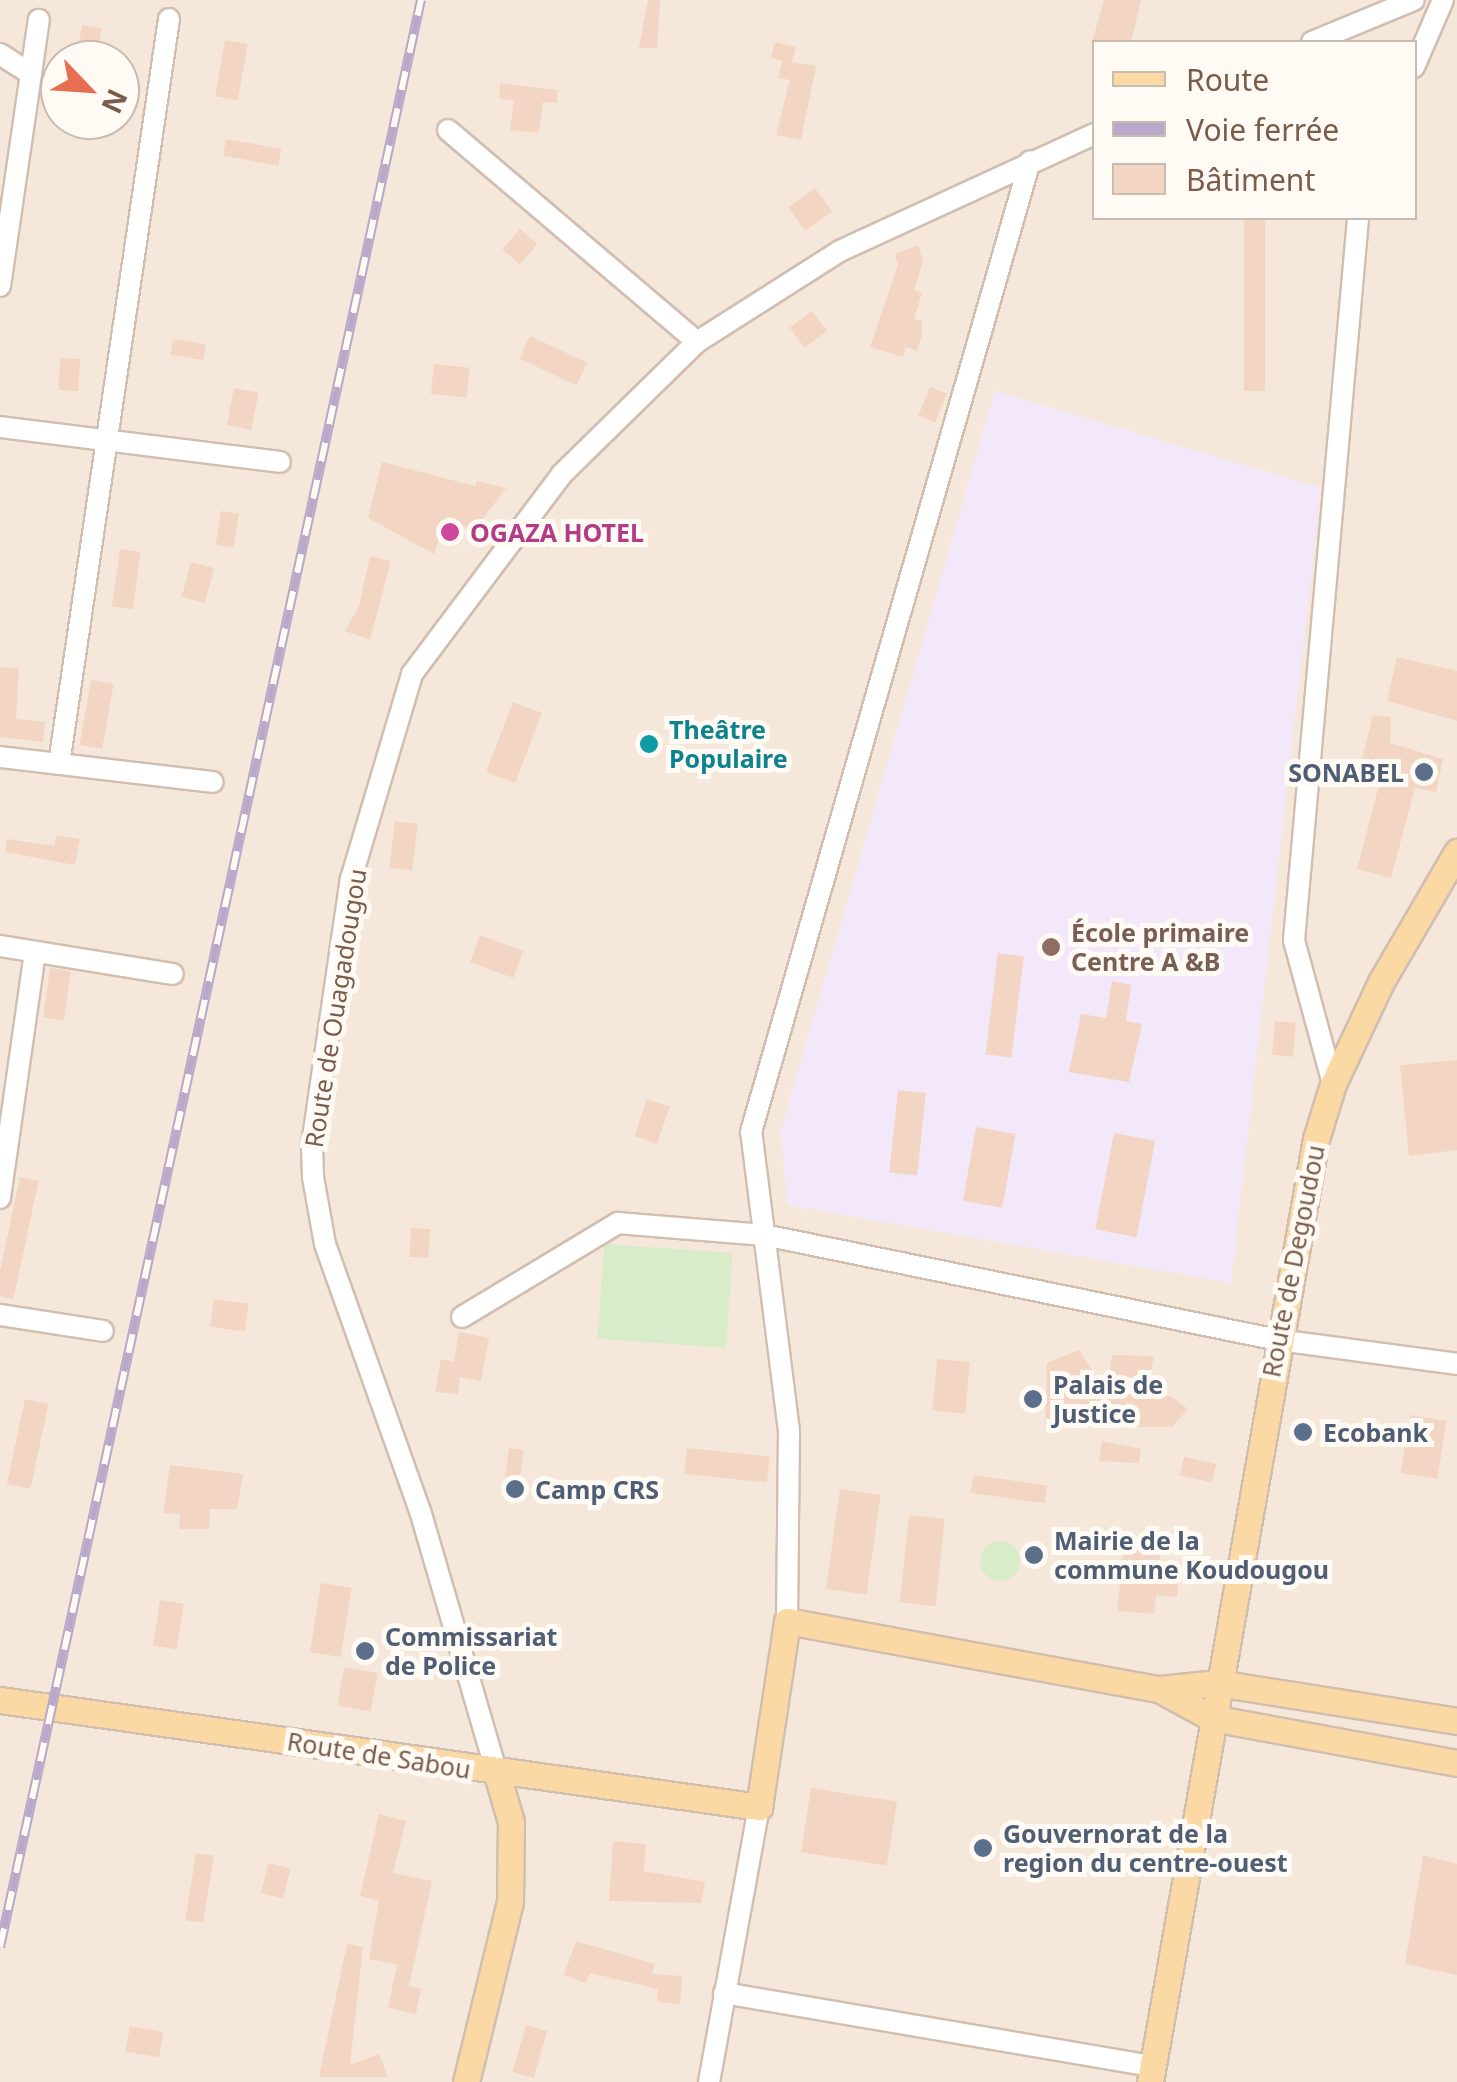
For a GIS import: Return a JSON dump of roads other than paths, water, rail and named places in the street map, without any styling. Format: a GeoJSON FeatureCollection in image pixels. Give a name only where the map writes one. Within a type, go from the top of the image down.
{"type":"FeatureCollection","features":[{"type":"Feature","properties":{"kind":"main road","name":"Route de Degoudou"},"geometry":{"type":"LineString","coordinates":[[1152,2074],[1316,1139],[1333,1084],[1382,982],[1457,852]]}},
{"type":"Feature","properties":{"kind":"main road"},"geometry":{"type":"LineString","coordinates":[[759,1807],[787,1621],[1160,1688],[1457,1763]]}},
{"type":"Feature","properties":{"kind":"main road","name":"Route de Sabou"},"geometry":{"type":"LineString","coordinates":[[0,1700],[496,1774],[617,1783],[759,1807]]}},
{"type":"Feature","properties":{"kind":"main road"},"geometry":{"type":"LineString","coordinates":[[1215,1700],[1457,1721]]}},
{"type":"Feature","properties":{"kind":"main road","name":"Route de Ouagadougou"},"geometry":{"type":"LineString","coordinates":[[466,2082],[510,1902],[511,1822],[496,1774]]}},
{"type":"Feature","properties":{"kind":"street"},"geometry":{"type":"LineString","coordinates":[[1317,40],[1414,0]]}},
{"type":"Feature","properties":{"kind":"street"},"geometry":{"type":"LineString","coordinates":[[1417,60],[1443,0]]}},
{"type":"Feature","properties":{"kind":"street"},"geometry":{"type":"LineString","coordinates":[[59,764],[169,19]]}},
{"type":"Feature","properties":{"kind":"street"},"geometry":{"type":"LineString","coordinates":[[0,286],[39,20]]}},
{"type":"Feature","properties":{"kind":"street"},"geometry":{"type":"LineString","coordinates":[[0,54],[31,74]]}},
{"type":"Feature","properties":{"kind":"street"},"geometry":{"type":"LineString","coordinates":[[448,130],[697,342]]}},
{"type":"Feature","properties":{"kind":"street","name":"Route de Ouagadougou"},"geometry":{"type":"LineString","coordinates":[[496,1774],[420,1511],[325,1244],[312,1146],[352,879],[412,674],[562,474],[697,342],[840,251],[1030,160],[1092,135]]}},
{"type":"Feature","properties":{"kind":"street"},"geometry":{"type":"LineString","coordinates":[[787,1621],[789,1431],[751,1132],[1030,160]]}},
{"type":"Feature","properties":{"kind":"street"},"geometry":{"type":"LineString","coordinates":[[1333,1084],[1294,940],[1358,220]]}},
{"type":"Feature","properties":{"kind":"street"},"geometry":{"type":"LineString","coordinates":[[0,427],[280,462]]}},
{"type":"Feature","properties":{"kind":"street"},"geometry":{"type":"LineString","coordinates":[[0,757],[213,782]]}},
{"type":"Feature","properties":{"kind":"street"},"geometry":{"type":"LineString","coordinates":[[0,946],[173,974]]}},
{"type":"Feature","properties":{"kind":"street"},"geometry":{"type":"LineString","coordinates":[[0,1198],[34,952]]}},
{"type":"Feature","properties":{"kind":"street"},"geometry":{"type":"LineString","coordinates":[[462,1317],[618,1223],[764,1235],[1278,1340],[1457,1364]]}},
{"type":"Feature","properties":{"kind":"street"},"geometry":{"type":"LineString","coordinates":[[0,1315],[103,1332]]}},
{"type":"Feature","properties":{"kind":"street"},"geometry":{"type":"LineString","coordinates":[[710,2082],[759,1807]]}},
{"type":"Feature","properties":{"kind":"street"},"geometry":{"type":"LineString","coordinates":[[724,1994],[1152,2074]]}},
{"type":"Feature","properties":{"kind":"railway"},"geometry":{"type":"LineString","coordinates":[[0,1947],[421,0]]}},
{"type":"Feature","properties":{"kind":"place","name":"OGAZA HOTEL"},"geometry":{"type":"Point","coordinates":[450,532]}},
{"type":"Feature","properties":{"kind":"place","name":"Theâtre Populaire"},"geometry":{"type":"Point","coordinates":[649,744]}},
{"type":"Feature","properties":{"kind":"place","name":"SONABEL"},"geometry":{"type":"Point","coordinates":[1424,772]}},
{"type":"Feature","properties":{"kind":"place","name":"École primaire Centre A &B"},"geometry":{"type":"Point","coordinates":[1051,947]}},
{"type":"Feature","properties":{"kind":"place","name":"Palais de Justice"},"geometry":{"type":"Point","coordinates":[1033,1399]}},
{"type":"Feature","properties":{"kind":"place","name":"Ecobank"},"geometry":{"type":"Point","coordinates":[1303,1432]}},
{"type":"Feature","properties":{"kind":"place","name":"Camp CRS"},"geometry":{"type":"Point","coordinates":[515,1489]}},
{"type":"Feature","properties":{"kind":"place","name":"Mairie de la commune Koudougou"},"geometry":{"type":"Point","coordinates":[1034,1555]}},
{"type":"Feature","properties":{"kind":"place","name":"Commissariat de Police"},"geometry":{"type":"Point","coordinates":[365,1651]}},
{"type":"Feature","properties":{"kind":"place","name":"Gouvernorat de la region du centre-ouest"},"geometry":{"type":"Point","coordinates":[983,1848]}}]}
